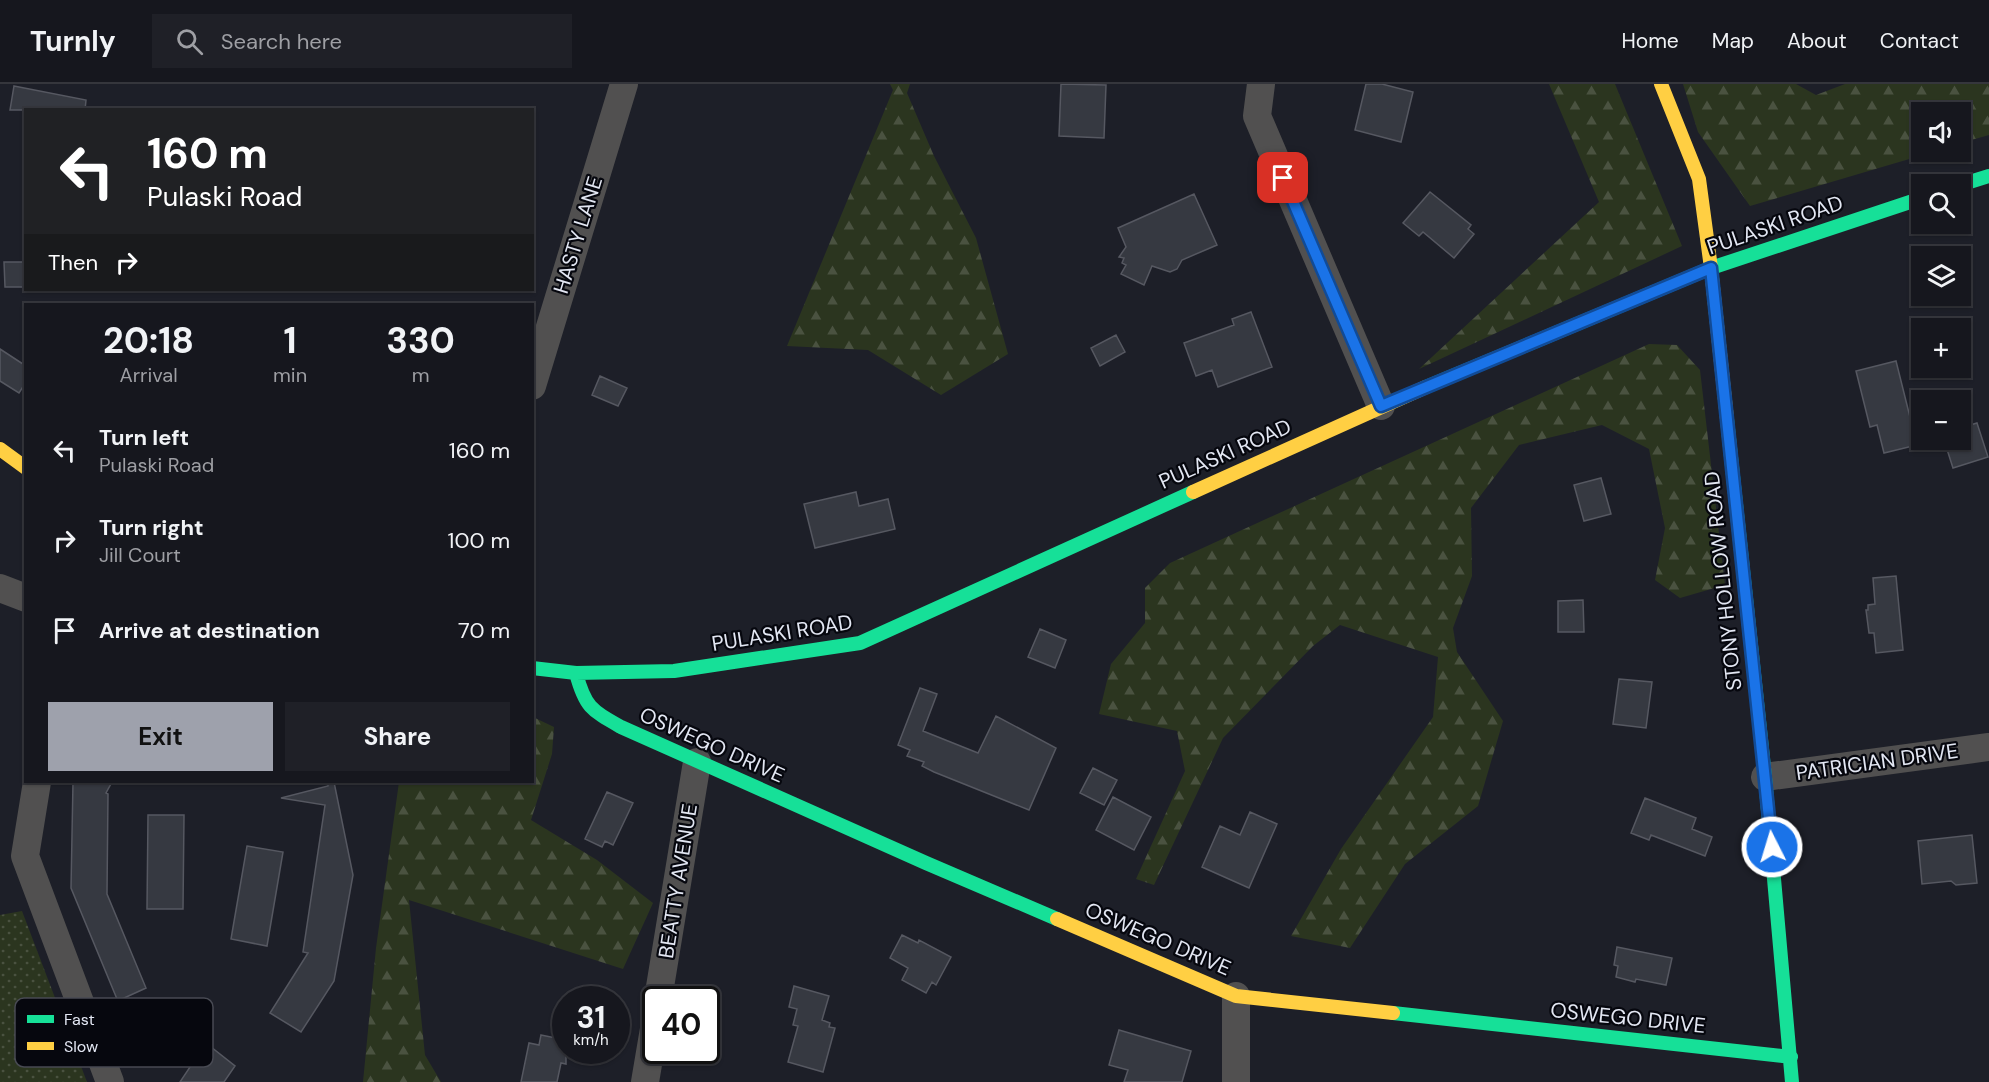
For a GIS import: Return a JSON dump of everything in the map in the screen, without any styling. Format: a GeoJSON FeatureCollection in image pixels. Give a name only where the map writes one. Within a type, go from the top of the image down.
{"type":"FeatureCollection","features":[{"type":"Feature","properties":{"kind":"street","name":"HASTY LANE"},"geometry":{"type":"LineString","coordinates":[[534,379],[624,84]]}},
{"type":"Feature","properties":{"kind":"street"},"geometry":{"type":"LineString","coordinates":[[1261,84],[1257,116],[1381,406]]}},
{"type":"Feature","properties":{"kind":"street","name":"STONY HOLLOW ROAD"},"geometry":{"type":"LineString","coordinates":[[1661,84],[1699,179],[1711,268],[1765,777],[1792,1082]]}},
{"type":"Feature","properties":{"kind":"street"},"geometry":{"type":"LineString","coordinates":[[1971,182],[1989,176]]}},
{"type":"Feature","properties":{"kind":"street","name":"PULASKI ROAD"},"geometry":{"type":"LineString","coordinates":[[534,668],[576,673],[674,671],[860,643],[1381,406],[1711,268],[1911,202]]}},
{"type":"Feature","properties":{"kind":"street"},"geometry":{"type":"LineString","coordinates":[[0,450],[24,467]]}},
{"type":"Feature","properties":{"kind":"street"},"geometry":{"type":"LineString","coordinates":[[0,588],[24,597]]}},
{"type":"Feature","properties":{"kind":"street","name":"OSWEGO DRIVE"},"geometry":{"type":"LineString","coordinates":[[576,673],[588,708],[621,727],[926,863],[1236,996],[1791,1057]]}},
{"type":"Feature","properties":{"kind":"street","name":"PATRICIAN DRIVE"},"geometry":{"type":"LineString","coordinates":[[1765,777],[1989,747]]}},
{"type":"Feature","properties":{"kind":"street","name":"BEATTY AVENUE"},"geometry":{"type":"LineString","coordinates":[[660,986],[698,762]]}},
{"type":"Feature","properties":{"kind":"street"},"geometry":{"type":"LineString","coordinates":[[37,783],[25,856],[78,998]]}},
{"type":"Feature","properties":{"kind":"street"},"geometry":{"type":"LineString","coordinates":[[1236,996],[1236,1082]]}},
{"type":"Feature","properties":{"kind":"street"},"geometry":{"type":"LineString","coordinates":[[645,1082],[648,1064]]}},
{"type":"Feature","properties":{"kind":"street"},"geometry":{"type":"LineString","coordinates":[[104,1067],[110,1082]]}},
{"type":"Feature","properties":{"kind":"green space"},"geometry":{"type":"Polygon","coordinates":[[[890,84],[910,84],[907,93],[934,156],[976,238],[1008,354],[941,395],[868,350],[787,346],[893,90],[890,84]]]}},
{"type":"Feature","properties":{"kind":"green space"},"geometry":{"type":"Polygon","coordinates":[[[1549,84],[1615,84],[1682,246],[1419,369],[1599,202],[1549,84]]]}},
{"type":"Feature","properties":{"kind":"green space"},"geometry":{"type":"Polygon","coordinates":[[[1683,84],[1796,84],[1816,95],[1845,84],[1989,84],[1989,135],[1971,140],[1971,102],[1911,102],[1911,158],[1750,206],[1698,132],[1683,84]]]}},
{"type":"Feature","properties":{"kind":"green space"},"geometry":{"type":"Polygon","coordinates":[[[1649,344],[1677,345],[1700,370],[1725,585],[1680,598],[1655,580],[1665,528],[1649,449],[1602,425],[1519,445],[1471,508],[1472,576],[1453,628],[1457,652],[1503,721],[1478,806],[1405,864],[1350,948],[1291,936],[1341,849],[1433,717],[1438,657],[1340,625],[1313,646],[1223,738],[1154,885],[1136,879],[1185,771],[1177,731],[1099,714],[1111,664],[1145,623],[1145,588],[1170,563],[1649,344]]]}},
{"type":"Feature","properties":{"kind":"green space"},"geometry":{"type":"Polygon","coordinates":[[[534,717],[554,727],[552,754],[531,820],[597,860],[653,903],[623,969],[409,900],[425,1055],[441,1082],[363,1082],[376,948],[399,783],[534,783],[534,717]]]}},
{"type":"Feature","properties":{"kind":"green space"},"geometry":{"type":"Polygon","coordinates":[[[22,911],[55,998],[15,998],[15,1067],[81,1067],[87,1082],[0,1082],[0,915],[22,911]]]}},
{"type":"Feature","properties":{"kind":"building"},"geometry":{"type":"Polygon","coordinates":[[[1061,84],[1106,85],[1104,138],[1059,136],[1061,84]]]}},
{"type":"Feature","properties":{"kind":"building"},"geometry":{"type":"Polygon","coordinates":[[[1366,84],[1382,84],[1413,92],[1401,142],[1355,130],[1366,84]]]}},
{"type":"Feature","properties":{"kind":"building"},"geometry":{"type":"Polygon","coordinates":[[[14,86],[86,100],[85,108],[10,110],[14,86]]]}},
{"type":"Feature","properties":{"kind":"building"},"geometry":{"type":"Polygon","coordinates":[[[1430,192],[1471,225],[1468,229],[1474,234],[1454,258],[1423,232],[1419,236],[1403,223],[1430,192]]]}},
{"type":"Feature","properties":{"kind":"building"},"geometry":{"type":"Polygon","coordinates":[[[1194,194],[1217,245],[1182,260],[1177,269],[1170,272],[1152,266],[1144,285],[1121,274],[1126,265],[1122,263],[1124,258],[1119,257],[1126,247],[1118,228],[1194,194]]]}},
{"type":"Feature","properties":{"kind":"building"},"geometry":{"type":"Polygon","coordinates":[[[4,262],[24,262],[24,287],[5,287],[4,262]]]}},
{"type":"Feature","properties":{"kind":"building"},"geometry":{"type":"Polygon","coordinates":[[[1251,312],[1272,367],[1218,387],[1212,370],[1196,376],[1184,343],[1234,325],[1232,319],[1251,312]]]}},
{"type":"Feature","properties":{"kind":"building"},"geometry":{"type":"Polygon","coordinates":[[[1116,335],[1125,352],[1100,366],[1091,348],[1116,335]]]}},
{"type":"Feature","properties":{"kind":"building"},"geometry":{"type":"Polygon","coordinates":[[[0,349],[24,365],[24,385],[19,393],[0,381],[0,349]]]}},
{"type":"Feature","properties":{"kind":"building"},"geometry":{"type":"Polygon","coordinates":[[[1896,361],[1911,421],[1911,446],[1884,453],[1877,425],[1870,427],[1856,371],[1896,361]]]}},
{"type":"Feature","properties":{"kind":"building"},"geometry":{"type":"Polygon","coordinates":[[[600,376],[627,388],[618,406],[592,395],[600,376]]]}},
{"type":"Feature","properties":{"kind":"building"},"geometry":{"type":"Polygon","coordinates":[[[1977,423],[1988,457],[1953,468],[1947,450],[1971,450],[1971,425],[1977,423]]]}},
{"type":"Feature","properties":{"kind":"building"},"geometry":{"type":"Polygon","coordinates":[[[1601,478],[1611,514],[1584,521],[1574,485],[1601,478]]]}},
{"type":"Feature","properties":{"kind":"building"},"geometry":{"type":"Polygon","coordinates":[[[856,492],[859,506],[888,499],[895,529],[815,548],[804,504],[856,492]]]}},
{"type":"Feature","properties":{"kind":"building"},"geometry":{"type":"Polygon","coordinates":[[[1896,576],[1903,650],[1876,653],[1874,633],[1869,633],[1866,610],[1868,610],[1868,605],[1875,604],[1873,578],[1896,576]]]}},
{"type":"Feature","properties":{"kind":"building"},"geometry":{"type":"Polygon","coordinates":[[[1583,600],[1584,632],[1558,632],[1558,601],[1583,600]]]}},
{"type":"Feature","properties":{"kind":"building"},"geometry":{"type":"Polygon","coordinates":[[[1040,629],[1066,640],[1055,668],[1028,657],[1040,629]]]}},
{"type":"Feature","properties":{"kind":"building"},"geometry":{"type":"Polygon","coordinates":[[[1619,679],[1652,682],[1646,728],[1613,724],[1619,679]]]}},
{"type":"Feature","properties":{"kind":"building"},"geometry":{"type":"Polygon","coordinates":[[[920,688],[937,694],[923,731],[978,753],[996,716],[1056,748],[1029,810],[934,772],[922,766],[924,762],[907,756],[910,750],[898,745],[920,688]]]}},
{"type":"Feature","properties":{"kind":"building"},"geometry":{"type":"Polygon","coordinates":[[[1093,768],[1117,780],[1104,805],[1080,793],[1093,768]]]}},
{"type":"Feature","properties":{"kind":"building"},"geometry":{"type":"Polygon","coordinates":[[[73,783],[111,783],[106,793],[108,794],[107,894],[146,988],[124,998],[117,998],[71,888],[73,783]]]}},
{"type":"Feature","properties":{"kind":"building"},"geometry":{"type":"Polygon","coordinates":[[[328,783],[334,783],[353,875],[334,981],[301,1032],[270,1013],[308,953],[303,952],[325,805],[281,798],[328,786],[328,783]]]}},
{"type":"Feature","properties":{"kind":"building"},"geometry":{"type":"Polygon","coordinates":[[[607,792],[633,803],[613,845],[605,841],[602,847],[585,839],[607,792]]]}},
{"type":"Feature","properties":{"kind":"building"},"geometry":{"type":"Polygon","coordinates":[[[1113,797],[1151,817],[1134,850],[1096,830],[1113,797]]]}},
{"type":"Feature","properties":{"kind":"building"},"geometry":{"type":"Polygon","coordinates":[[[1645,798],[1696,818],[1692,829],[1712,837],[1705,856],[1651,835],[1649,840],[1631,833],[1645,798]]]}},
{"type":"Feature","properties":{"kind":"building"},"geometry":{"type":"Polygon","coordinates":[[[1250,812],[1277,824],[1249,888],[1202,867],[1220,826],[1240,835],[1250,812]]]}},
{"type":"Feature","properties":{"kind":"building"},"geometry":{"type":"Polygon","coordinates":[[[148,815],[184,815],[183,909],[147,909],[148,815]]]}},
{"type":"Feature","properties":{"kind":"building"},"geometry":{"type":"Polygon","coordinates":[[[1972,835],[1977,883],[1956,885],[1951,881],[1922,884],[1918,841],[1972,835]]]}},
{"type":"Feature","properties":{"kind":"building"},"geometry":{"type":"Polygon","coordinates":[[[247,846],[283,852],[267,946],[231,939],[247,846]]]}},
{"type":"Feature","properties":{"kind":"building"},"geometry":{"type":"Polygon","coordinates":[[[902,935],[918,943],[919,940],[951,957],[936,985],[932,982],[926,993],[902,980],[908,968],[890,958],[902,935]]]}},
{"type":"Feature","properties":{"kind":"building"},"geometry":{"type":"Polygon","coordinates":[[[1617,947],[1672,958],[1666,985],[1636,979],[1635,982],[1616,977],[1618,966],[1614,965],[1617,947]]]}},
{"type":"Feature","properties":{"kind":"building"},"geometry":{"type":"Polygon","coordinates":[[[794,986],[829,996],[822,1020],[830,1023],[829,1027],[835,1028],[823,1072],[788,1062],[798,1026],[793,1025],[797,1009],[789,1007],[794,986]]]}},
{"type":"Feature","properties":{"kind":"building"},"geometry":{"type":"Polygon","coordinates":[[[1119,1030],[1191,1051],[1182,1082],[1124,1082],[1128,1070],[1109,1065],[1119,1030]]]}},
{"type":"Feature","properties":{"kind":"building"},"geometry":{"type":"Polygon","coordinates":[[[541,1035],[552,1037],[552,1064],[561,1064],[557,1082],[521,1082],[529,1043],[539,1045],[541,1035]]]}},
{"type":"Feature","properties":{"kind":"building"},"geometry":{"type":"Polygon","coordinates":[[[213,1049],[235,1066],[224,1082],[180,1082],[190,1067],[213,1067],[213,1049]]]}},
{"type":"Feature","properties":{"kind":"traffic: fast"},"geometry":{"type":"LineString","coordinates":[[1971,182],[1989,176]]}},
{"type":"Feature","properties":{"kind":"traffic: fast"},"geometry":{"type":"LineString","coordinates":[[1426,387],[1711,268],[1911,202]]}},
{"type":"Feature","properties":{"kind":"traffic: fast"},"geometry":{"type":"LineString","coordinates":[[1727,419],[1765,777],[1792,1082]]}},
{"type":"Feature","properties":{"kind":"traffic: fast"},"geometry":{"type":"LineString","coordinates":[[534,668],[576,673],[674,671],[860,643],[1193,492]]}},
{"type":"Feature","properties":{"kind":"traffic: fast"},"geometry":{"type":"LineString","coordinates":[[576,673],[586,701],[596,711],[621,727],[1057,919]]}},
{"type":"Feature","properties":{"kind":"traffic: fast"},"geometry":{"type":"LineString","coordinates":[[1393,1013],[1791,1057]]}},
{"type":"Feature","properties":{"kind":"traffic: slow"},"geometry":{"type":"LineString","coordinates":[[1661,84],[1699,179],[1727,419]]}},
{"type":"Feature","properties":{"kind":"traffic: slow"},"geometry":{"type":"LineString","coordinates":[[1193,492],[1426,387]]}},
{"type":"Feature","properties":{"kind":"traffic: slow"},"geometry":{"type":"LineString","coordinates":[[0,449],[24,467]]}},
{"type":"Feature","properties":{"kind":"traffic: slow"},"geometry":{"type":"LineString","coordinates":[[1057,919],[1236,996],[1393,1013]]}},
{"type":"Feature","properties":{"kind":"route"},"geometry":{"type":"LineString","coordinates":[[1283,178],[1381,406],[1711,268],[1772,847]]}}]}
